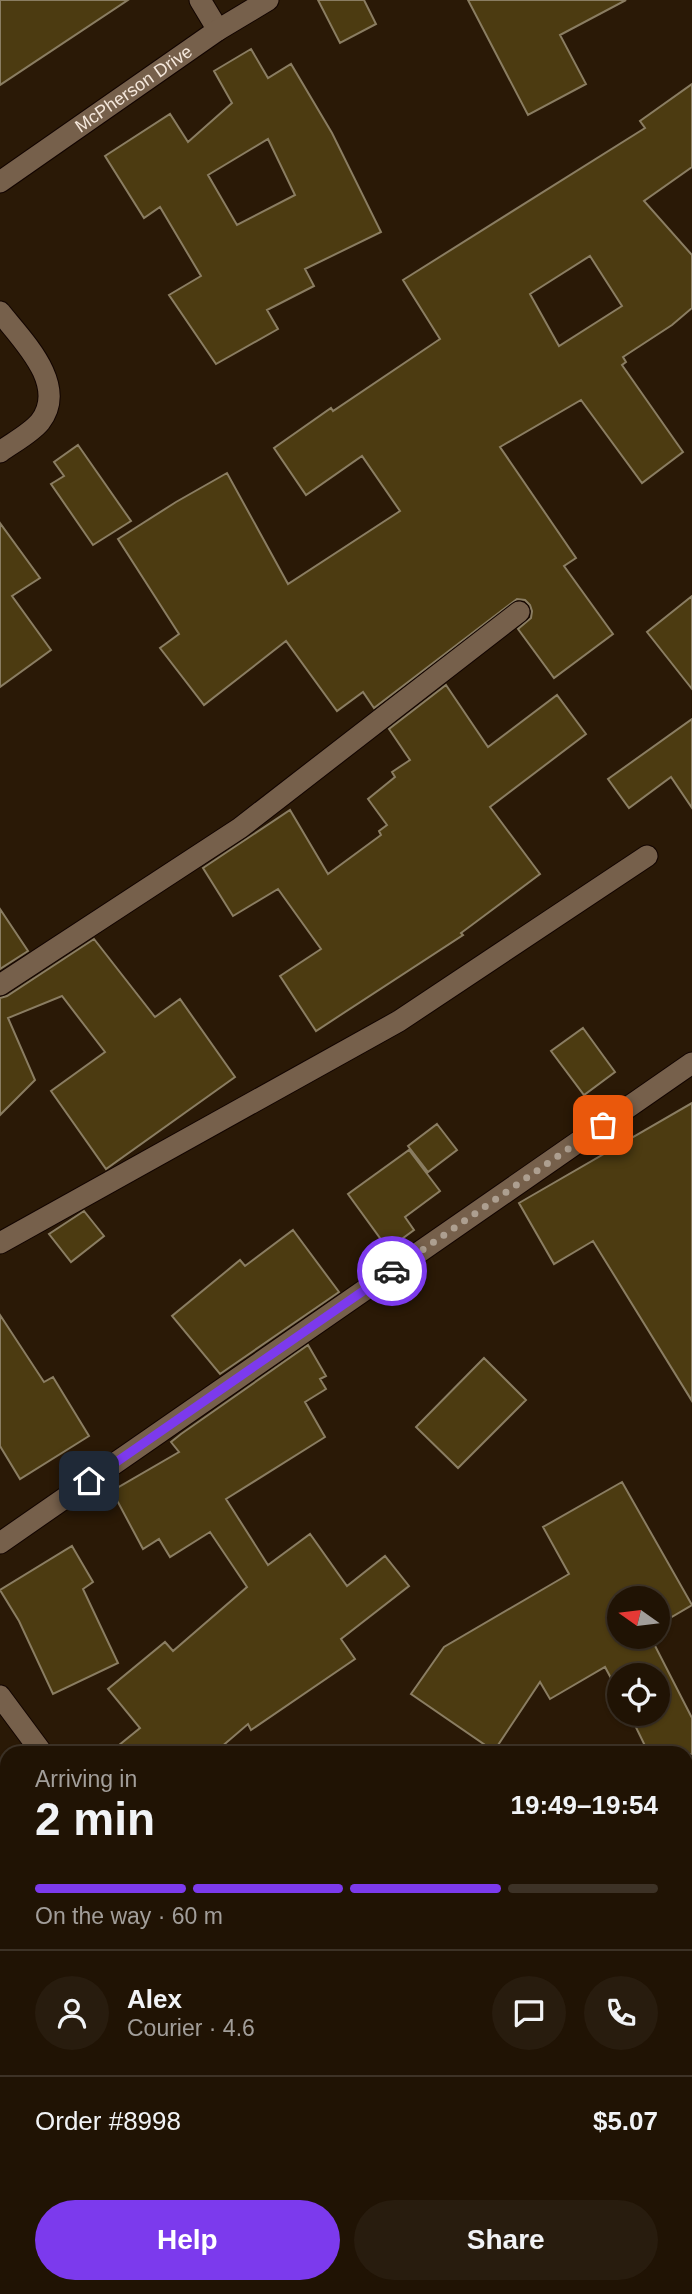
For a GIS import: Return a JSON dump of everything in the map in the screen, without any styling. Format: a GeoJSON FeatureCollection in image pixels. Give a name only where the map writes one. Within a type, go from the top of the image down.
{"type":"FeatureCollection","features":[{"type":"Feature","properties":{"kind":"street"},"geometry":{"type":"LineString","coordinates":[[200,0],[218,30]]}},
{"type":"Feature","properties":{"kind":"street","name":"McPherson Drive"},"geometry":{"type":"LineString","coordinates":[[0,182],[218,30],[268,0]]}},
{"type":"Feature","properties":{"kind":"street"},"geometry":{"type":"LineString","coordinates":[[0,312],[45,374],[49,394],[47,412],[38,424],[0,452]]}},
{"type":"Feature","properties":{"kind":"street"},"geometry":{"type":"LineString","coordinates":[[0,985],[240,828],[519,612]]}},
{"type":"Feature","properties":{"kind":"street"},"geometry":{"type":"LineString","coordinates":[[0,1243],[400,1021],[647,856]]}},
{"type":"Feature","properties":{"kind":"street"},"geometry":{"type":"LineString","coordinates":[[0,1543],[692,1063]]}},
{"type":"Feature","properties":{"kind":"street"},"geometry":{"type":"LineString","coordinates":[[1,1701],[37,1746]]}},
{"type":"Feature","properties":{"kind":"building"},"geometry":{"type":"Polygon","coordinates":[[[0,0],[128,0],[0,85],[0,0]]]}},
{"type":"Feature","properties":{"kind":"building"},"geometry":{"type":"Polygon","coordinates":[[[318,0],[364,0],[376,24],[340,43],[318,0]]]}},
{"type":"Feature","properties":{"kind":"building"},"geometry":{"type":"Polygon","coordinates":[[[468,0],[626,0],[560,35],[586,84],[528,115],[468,0]]]}},
{"type":"Feature","properties":{"kind":"building"},"geometry":{"type":"Polygon","coordinates":[[[251,49],[268,78],[291,64],[332,133],[381,232],[305,269],[314,286],[267,310],[278,329],[216,364],[169,295],[201,276],[160,207],[144,218],[105,156],[170,114],[188,142],[232,103],[214,71],[251,49]],[[268,139],[208,175],[237,225],[295,195],[268,139]]]}},
{"type":"Feature","properties":{"kind":"building"},"geometry":{"type":"Polygon","coordinates":[[[692,84],[692,167],[644,201],[692,255],[692,308],[672,325],[623,357],[626,362],[622,365],[683,452],[642,483],[581,400],[500,447],[576,558],[564,566],[613,634],[554,678],[518,629],[531,618],[532,611],[525,600],[517,599],[374,708],[363,692],[337,711],[286,641],[204,705],[160,648],[179,634],[118,539],[227,473],[288,584],[400,511],[362,456],[306,495],[274,448],[331,408],[333,411],[440,339],[403,280],[645,128],[640,121],[692,84]],[[590,256],[530,294],[559,346],[622,306],[590,256]]]}},
{"type":"Feature","properties":{"kind":"building"},"geometry":{"type":"Polygon","coordinates":[[[78,445],[131,521],[93,545],[51,484],[64,476],[54,462],[78,445]]]}},
{"type":"Feature","properties":{"kind":"building"},"geometry":{"type":"Polygon","coordinates":[[[0,523],[40,578],[12,596],[51,650],[0,687],[0,523]]]}},
{"type":"Feature","properties":{"kind":"building"},"geometry":{"type":"Polygon","coordinates":[[[692,596],[692,689],[647,632],[692,596]]]}},
{"type":"Feature","properties":{"kind":"building"},"geometry":{"type":"Polygon","coordinates":[[[446,685],[488,747],[557,695],[586,734],[490,807],[540,874],[461,933],[463,935],[316,1031],[280,976],[321,949],[278,889],[233,916],[203,868],[290,810],[328,874],[381,835],[379,831],[387,825],[368,799],[395,777],[392,772],[410,760],[389,729],[446,685]]]}},
{"type":"Feature","properties":{"kind":"building"},"geometry":{"type":"Polygon","coordinates":[[[692,719],[692,808],[671,777],[629,808],[608,779],[692,719]]]}},
{"type":"Feature","properties":{"kind":"building"},"geometry":{"type":"Polygon","coordinates":[[[0,909],[28,951],[0,969],[0,909]]]}},
{"type":"Feature","properties":{"kind":"building"},"geometry":{"type":"Polygon","coordinates":[[[94,939],[155,1017],[180,999],[235,1077],[106,1169],[51,1091],[105,1052],[62,996],[8,1018],[35,1080],[0,1115],[0,998],[94,939]]]}},
{"type":"Feature","properties":{"kind":"building"},"geometry":{"type":"Polygon","coordinates":[[[583,1028],[615,1072],[584,1095],[551,1051],[583,1028]]]}},
{"type":"Feature","properties":{"kind":"building"},"geometry":{"type":"Polygon","coordinates":[[[692,1103],[692,1401],[593,1241],[554,1264],[519,1203],[692,1103]]]}},
{"type":"Feature","properties":{"kind":"building"},"geometry":{"type":"Polygon","coordinates":[[[437,1124],[457,1150],[428,1172],[408,1146],[437,1124]]]}},
{"type":"Feature","properties":{"kind":"building"},"geometry":{"type":"Polygon","coordinates":[[[409,1150],[440,1191],[405,1217],[414,1230],[388,1249],[348,1194],[409,1150]]]}},
{"type":"Feature","properties":{"kind":"building"},"geometry":{"type":"Polygon","coordinates":[[[84,1211],[104,1236],[71,1262],[49,1234],[84,1211]]]}},
{"type":"Feature","properties":{"kind":"building"},"geometry":{"type":"Polygon","coordinates":[[[293,1230],[339,1292],[220,1374],[172,1316],[240,1260],[245,1266],[293,1230]]]}},
{"type":"Feature","properties":{"kind":"building"},"geometry":{"type":"Polygon","coordinates":[[[0,1315],[44,1382],[53,1377],[89,1436],[20,1479],[0,1446],[0,1315]]]}},
{"type":"Feature","properties":{"kind":"building"},"geometry":{"type":"Polygon","coordinates":[[[308,1345],[326,1376],[320,1379],[326,1389],[305,1402],[325,1437],[226,1499],[268,1565],[310,1534],[347,1586],[385,1556],[409,1586],[341,1639],[355,1659],[251,1730],[248,1724],[222,1746],[118,1746],[140,1728],[108,1689],[165,1642],[173,1651],[247,1587],[210,1532],[170,1557],[159,1539],[143,1549],[112,1491],[179,1452],[171,1442],[308,1345]]]}},
{"type":"Feature","properties":{"kind":"building"},"geometry":{"type":"Polygon","coordinates":[[[484,1358],[526,1400],[458,1468],[416,1427],[484,1358]]]}},
{"type":"Feature","properties":{"kind":"building"},"geometry":{"type":"Polygon","coordinates":[[[622,1482],[692,1605],[670,1618],[670,1586],[607,1586],[607,1649],[657,1649],[664,1663],[607,1663],[607,1671],[605,1667],[550,1699],[540,1682],[497,1746],[487,1746],[411,1694],[444,1647],[569,1574],[543,1527],[622,1482]]]}},
{"type":"Feature","properties":{"kind":"building"},"geometry":{"type":"Polygon","coordinates":[[[72,1546],[93,1582],[83,1589],[118,1663],[53,1694],[19,1621],[0,1590],[72,1546]]]}},
{"type":"Feature","properties":{"kind":"building"},"geometry":{"type":"Polygon","coordinates":[[[670,1675],[692,1718],[692,1746],[645,1746],[635,1726],[670,1726],[670,1675]]]}},
{"type":"Feature","properties":{"kind":"way so far"},"geometry":{"type":"LineString","coordinates":[[392,1271],[603,1125]]}},
{"type":"Feature","properties":{"kind":"route"},"geometry":{"type":"LineString","coordinates":[[89,1481],[392,1271]]}}]}
